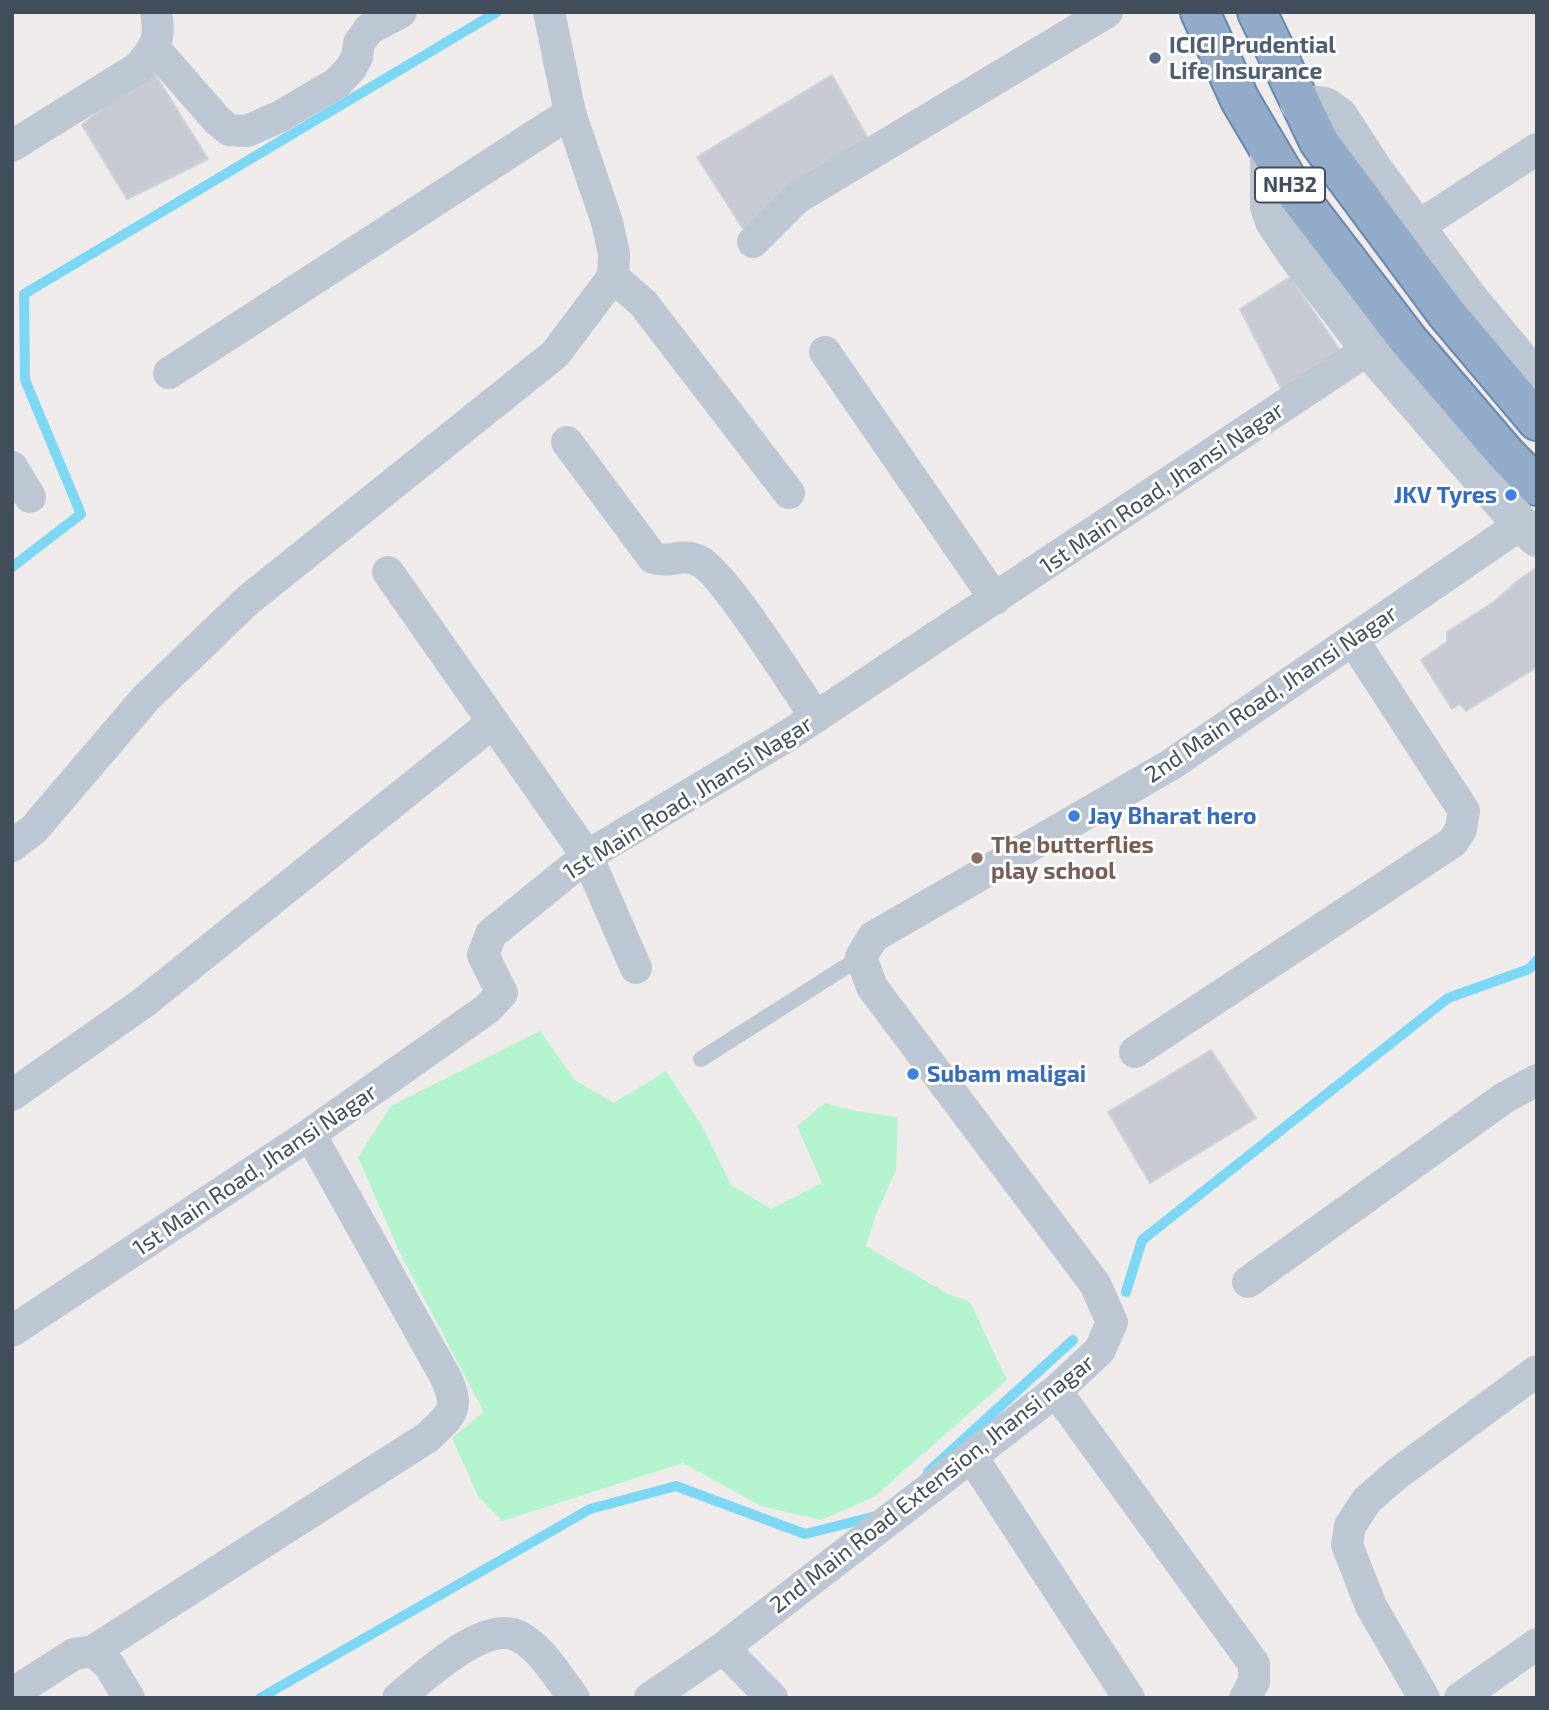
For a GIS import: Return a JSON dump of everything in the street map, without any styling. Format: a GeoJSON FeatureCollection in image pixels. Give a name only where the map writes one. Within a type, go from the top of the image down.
{"type":"FeatureCollection","features":[{"type":"Feature","properties":{"kind":"highway","name":"NH32"},"geometry":{"type":"LineString","coordinates":[[1200,12],[1240,100],[1292,188],[1409,341],[1505,453],[1537,486]]}},
{"type":"Feature","properties":{"kind":"highway","name":"NH32"},"geometry":{"type":"LineString","coordinates":[[1257,12],[1319,142],[1446,313],[1537,421]]}},
{"type":"Feature","properties":{"kind":"street"},"geometry":{"type":"LineString","coordinates":[[12,146],[138,67],[155,50],[159,29],[156,12]]}},
{"type":"Feature","properties":{"kind":"street"},"geometry":{"type":"LineString","coordinates":[[155,50],[217,120],[229,130],[247,131],[278,117],[337,83],[351,68],[357,57],[359,43],[369,29],[401,12]]}},
{"type":"Feature","properties":{"kind":"street"},"geometry":{"type":"LineString","coordinates":[[12,845],[34,829],[146,698],[248,600],[555,354],[612,277],[614,254],[607,222],[570,113],[549,12]]}},
{"type":"Feature","properties":{"kind":"street"},"geometry":{"type":"LineString","coordinates":[[753,242],[797,198],[1107,12]]}},
{"type":"Feature","properties":{"kind":"street"},"geometry":{"type":"LineString","coordinates":[[1299,103],[1325,106],[1339,116],[1374,170],[1471,301],[1537,380]]}},
{"type":"Feature","properties":{"kind":"street"},"geometry":{"type":"LineString","coordinates":[[169,373],[570,113]]}},
{"type":"Feature","properties":{"kind":"street"},"geometry":{"type":"LineString","coordinates":[[1416,227],[1537,149]]}},
{"type":"Feature","properties":{"kind":"street"},"geometry":{"type":"LineString","coordinates":[[1269,153],[1269,207],[1274,222],[1369,349],[1529,531]]}},
{"type":"Feature","properties":{"kind":"street"},"geometry":{"type":"LineString","coordinates":[[612,277],[651,313],[789,493]]}},
{"type":"Feature","properties":{"kind":"street","name":"1st Main Road, Jhansi Nagar"},"geometry":{"type":"LineString","coordinates":[[12,1331],[310,1134],[487,1009],[502,993],[483,955],[491,934],[587,856],[816,717],[1369,349]]}},
{"type":"Feature","properties":{"kind":"street"},"geometry":{"type":"LineString","coordinates":[[825,352],[995,599]]}},
{"type":"Feature","properties":{"kind":"street"},"geometry":{"type":"LineString","coordinates":[[567,442],[653,558],[666,562],[686,555],[704,562],[729,590],[816,717]]}},
{"type":"Feature","properties":{"kind":"street"},"geometry":{"type":"LineString","coordinates":[[12,467],[30,497]]}},
{"type":"Feature","properties":{"kind":"street","name":"2nd Main Road, Jhansi Nagar"},"geometry":{"type":"LineString","coordinates":[[861,957],[873,937],[1172,764],[1353,640],[1529,531]]}},
{"type":"Feature","properties":{"kind":"street"},"geometry":{"type":"LineString","coordinates":[[388,572],[587,856],[636,968]]}},
{"type":"Feature","properties":{"kind":"street"},"geometry":{"type":"LineString","coordinates":[[1135,1052],[1453,842],[1461,829],[1464,811],[1353,640]]}},
{"type":"Feature","properties":{"kind":"street"},"geometry":{"type":"LineString","coordinates":[[12,1095],[143,1003],[492,723]]}},
{"type":"Feature","properties":{"kind":"street","name":"2nd Main Road Extension, Jhansi nagar"},"geometry":{"type":"LineString","coordinates":[[650,1698],[723,1648],[1056,1391],[1100,1350],[1112,1322],[1095,1284],[872,987],[861,957]]}},
{"type":"Feature","properties":{"kind":"street"},"geometry":{"type":"LineString","coordinates":[[1248,1282],[1504,1098],[1537,1080]]}},
{"type":"Feature","properties":{"kind":"street"},"geometry":{"type":"LineString","coordinates":[[12,1694],[74,1654],[93,1651],[428,1437],[451,1415],[454,1395],[445,1376],[310,1134]]}},
{"type":"Feature","properties":{"kind":"street"},"geometry":{"type":"LineString","coordinates":[[1424,1698],[1371,1606],[1347,1545],[1350,1526],[1367,1500],[1396,1474],[1537,1371]]}},
{"type":"Feature","properties":{"kind":"street"},"geometry":{"type":"LineString","coordinates":[[1056,1391],[1254,1664],[1254,1682],[1245,1698]]}},
{"type":"Feature","properties":{"kind":"street"},"geometry":{"type":"LineString","coordinates":[[972,1457],[1129,1698]]}},
{"type":"Feature","properties":{"kind":"street"},"geometry":{"type":"LineString","coordinates":[[398,1698],[462,1646],[493,1634],[517,1635],[535,1648],[574,1698]]}},
{"type":"Feature","properties":{"kind":"street"},"geometry":{"type":"LineString","coordinates":[[1460,1698],[1537,1644]]}},
{"type":"Feature","properties":{"kind":"street"},"geometry":{"type":"LineString","coordinates":[[723,1648],[772,1698]]}},
{"type":"Feature","properties":{"kind":"street"},"geometry":{"type":"LineString","coordinates":[[93,1651],[110,1665],[129,1698]]}},
{"type":"Feature","properties":{"kind":"lane","name":"2nd Main Road, Jhansi Nagar"},"geometry":{"type":"LineString","coordinates":[[701,1059],[861,957]]}},
{"type":"Feature","properties":{"kind":"green space"},"geometry":{"type":"Polygon","coordinates":[[[540,1031],[575,1080],[614,1103],[666,1071],[702,1126],[731,1185],[771,1209],[822,1183],[797,1126],[825,1103],[898,1117],[896,1170],[875,1217],[866,1246],[948,1294],[970,1302],[1007,1380],[874,1497],[821,1520],[761,1506],[683,1463],[502,1521],[478,1496],[452,1438],[484,1412],[399,1251],[358,1157],[391,1106],[540,1031]]]}},
{"type":"Feature","properties":{"kind":"building"},"geometry":{"type":"Polygon","coordinates":[[[151,68],[208,159],[127,199],[82,125],[151,68]]]}},
{"type":"Feature","properties":{"kind":"building"},"geometry":{"type":"Polygon","coordinates":[[[832,75],[871,144],[749,238],[697,157],[832,75]]]}},
{"type":"Feature","properties":{"kind":"building"},"geometry":{"type":"Polygon","coordinates":[[[1290,277],[1344,356],[1285,396],[1240,309],[1290,277]]]}},
{"type":"Feature","properties":{"kind":"building"},"geometry":{"type":"Polygon","coordinates":[[[1536,568],[1537,667],[1466,711],[1460,704],[1452,709],[1421,660],[1447,642],[1447,632],[1494,602],[1536,568]]]}},
{"type":"Feature","properties":{"kind":"building"},"geometry":{"type":"Polygon","coordinates":[[[1211,1050],[1256,1118],[1150,1183],[1108,1112],[1211,1050]]]}},
{"type":"Feature","properties":{"kind":"waterway"},"geometry":{"type":"LineString","coordinates":[[12,567],[81,514],[25,380],[24,294],[497,12]]}},
{"type":"Feature","properties":{"kind":"waterway"},"geometry":{"type":"LineString","coordinates":[[1126,1292],[1142,1240],[1448,998],[1529,969],[1537,960]]}},
{"type":"Feature","properties":{"kind":"waterway"},"geometry":{"type":"LineString","coordinates":[[928,1472],[1073,1340]]}},
{"type":"Feature","properties":{"kind":"waterway"},"geometry":{"type":"LineString","coordinates":[[260,1698],[590,1509],[676,1486],[805,1534],[876,1516]]}},
{"type":"Feature","properties":{"kind":"place","name":"ICICI Prudential Life Insurance"},"geometry":{"type":"Point","coordinates":[1155,58]}},
{"type":"Feature","properties":{"kind":"place","name":"JKV Tyres"},"geometry":{"type":"Point","coordinates":[1511,495]}},
{"type":"Feature","properties":{"kind":"place","name":"Jay Bharat hero"},"geometry":{"type":"Point","coordinates":[1074,816]}},
{"type":"Feature","properties":{"kind":"place","name":"The butterflies play school"},"geometry":{"type":"Point","coordinates":[977,858]}},
{"type":"Feature","properties":{"kind":"place","name":"Subam maligai"},"geometry":{"type":"Point","coordinates":[913,1074]}}]}
